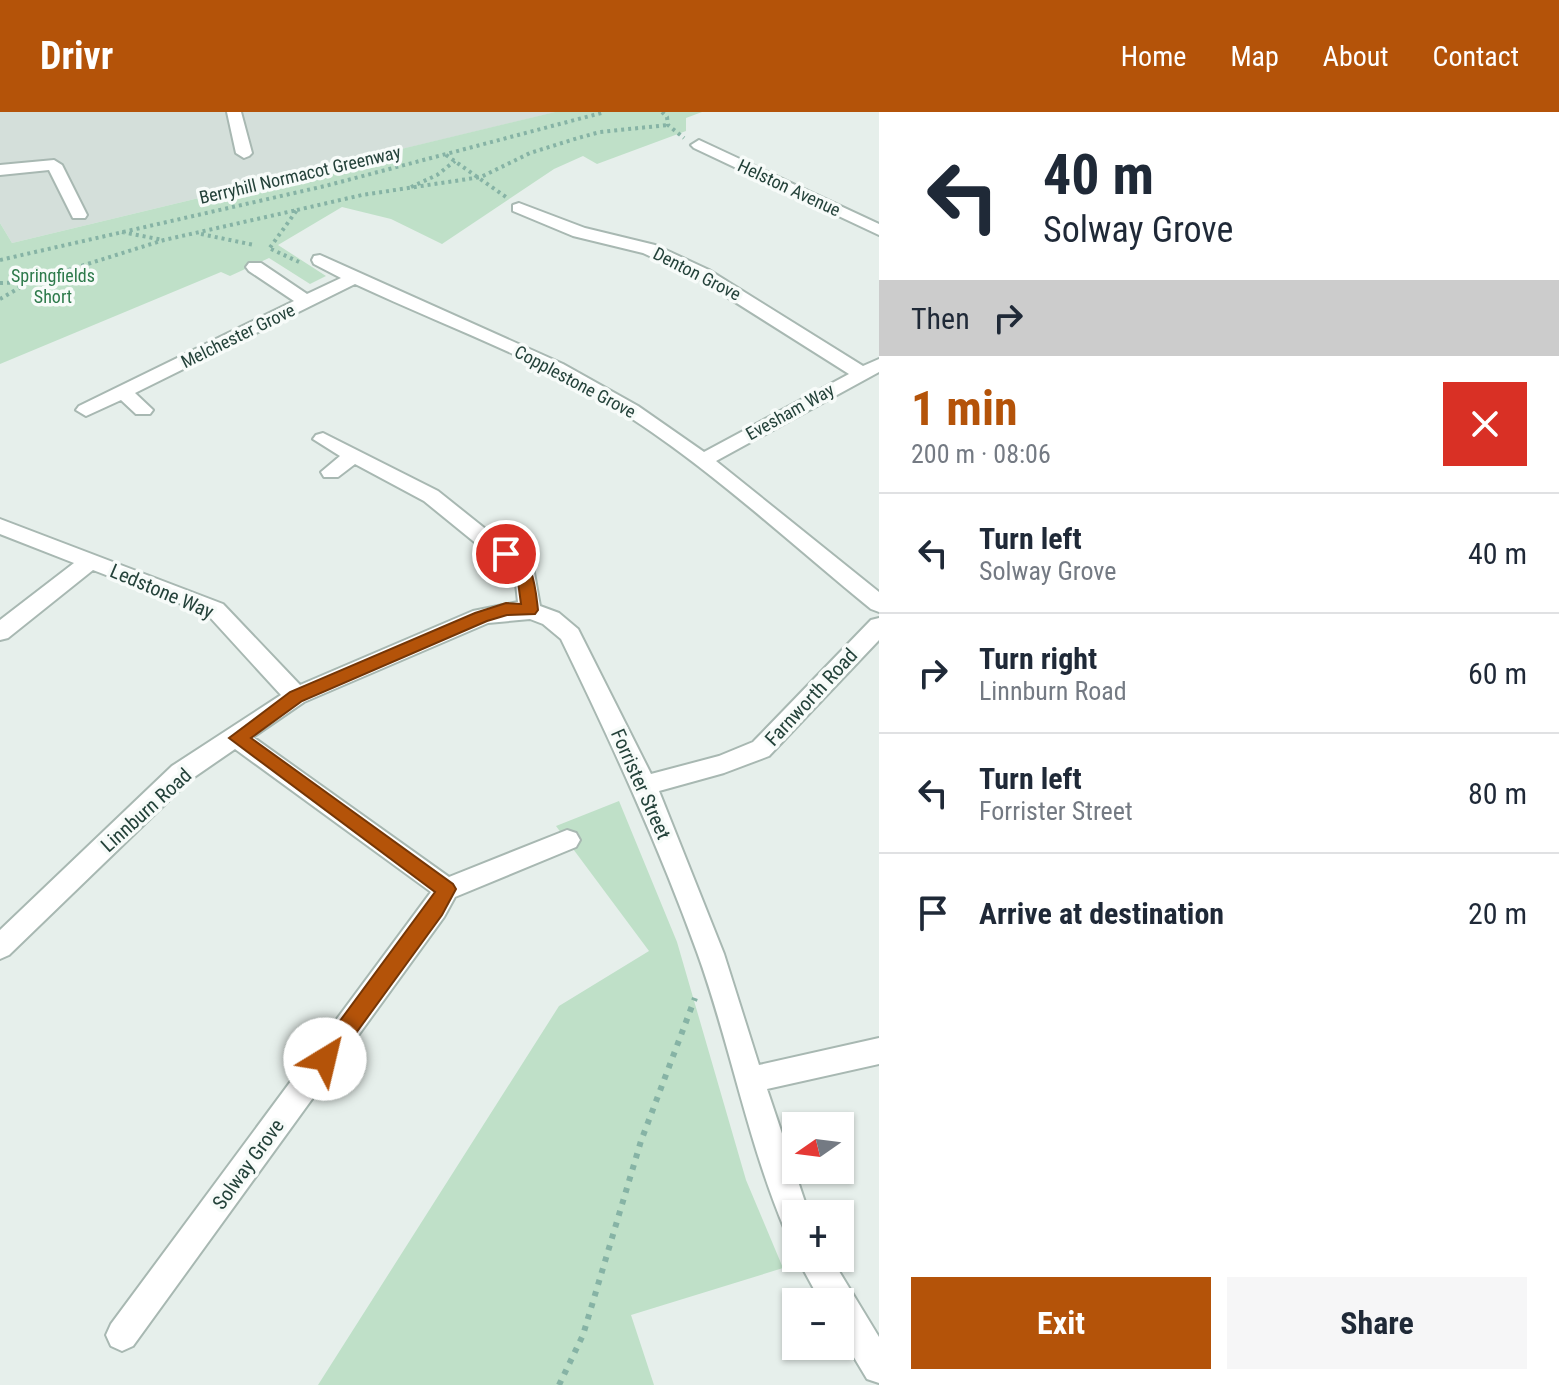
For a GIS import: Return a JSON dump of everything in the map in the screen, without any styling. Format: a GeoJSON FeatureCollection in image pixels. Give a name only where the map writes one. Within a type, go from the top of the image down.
{"type":"FeatureCollection","features":[{"type":"Feature","properties":{"kind":"street"},"geometry":{"type":"LineString","coordinates":[[234,112],[244,153]]}},
{"type":"Feature","properties":{"kind":"street","name":"Helston Avenue"},"geometry":{"type":"LineString","coordinates":[[699,145],[879,230]]}},
{"type":"Feature","properties":{"kind":"street"},"geometry":{"type":"LineString","coordinates":[[0,170],[54,165],[79,215]]}},
{"type":"Feature","properties":{"kind":"street","name":"Denton Grove"},"geometry":{"type":"LineString","coordinates":[[519,208],[579,232],[649,249],[870,369]]}},
{"type":"Feature","properties":{"kind":"street","name":"Copplestone Grove"},"geometry":{"type":"LineString","coordinates":[[320,260],[547,363],[630,409],[702,461],[879,604]]}},
{"type":"Feature","properties":{"kind":"street"},"geometry":{"type":"LineString","coordinates":[[255,267],[307,302]]}},
{"type":"Feature","properties":{"kind":"street","name":"Melchester Grove"},"geometry":{"type":"LineString","coordinates":[[86,410],[354,278]]}},
{"type":"Feature","properties":{"kind":"street","name":"Evesham Way"},"geometry":{"type":"LineString","coordinates":[[702,461],[870,369]]}},
{"type":"Feature","properties":{"kind":"street"},"geometry":{"type":"LineString","coordinates":[[123,392],[143,410]]}},
{"type":"Feature","properties":{"kind":"street"},"geometry":{"type":"LineString","coordinates":[[323,439],[431,496],[506,554],[525,572],[530,610]]}},
{"type":"Feature","properties":{"kind":"street"},"geometry":{"type":"LineString","coordinates":[[331,472],[353,456]]}},
{"type":"Feature","properties":{"kind":"street","name":"Ledstone Way"},"geometry":{"type":"LineString","coordinates":[[0,526],[215,609],[296,696]]}},
{"type":"Feature","properties":{"kind":"street"},"geometry":{"type":"LineString","coordinates":[[0,632],[90,561]]}},
{"type":"Feature","properties":{"kind":"street","name":"Linnburn Road"},"geometry":{"type":"LineString","coordinates":[[0,947],[181,773],[238,738],[296,696],[481,617],[506,609],[530,610]]}},
{"type":"Feature","properties":{"kind":"street","name":"Forrister Street"},"geometry":{"type":"LineString","coordinates":[[530,610],[560,622],[570,635],[644,785],[711,954],[788,1200]]}},
{"type":"Feature","properties":{"kind":"street","name":"Farnworth Road"},"geometry":{"type":"LineString","coordinates":[[644,785],[724,764],[761,749],[879,626]]}},
{"type":"Feature","properties":{"kind":"street"},"geometry":{"type":"LineString","coordinates":[[238,738],[446,889],[567,840]]}},
{"type":"Feature","properties":{"kind":"street","name":"Solway Grove"},"geometry":{"type":"LineString","coordinates":[[122,1335],[435,909],[446,889]]}},
{"type":"Feature","properties":{"kind":"street"},"geometry":{"type":"LineString","coordinates":[[750,1080],[879,1051]]}},
{"type":"Feature","properties":{"kind":"street"},"geometry":{"type":"LineString","coordinates":[[854,1327],[879,1367]]}},
{"type":"Feature","properties":{"kind":"path","name":"Berryhill Normacot Greenway"},"geometry":{"type":"LineString","coordinates":[[0,260],[325,186],[605,112]]}},
{"type":"Feature","properties":{"kind":"path"},"geometry":{"type":"LineString","coordinates":[[662,112],[675,133],[699,145]]}},
{"type":"Feature","properties":{"kind":"path"},"geometry":{"type":"LineString","coordinates":[[0,299],[30,282],[164,240],[362,195],[481,177],[530,153],[578,138],[600,132],[668,125]]}},
{"type":"Feature","properties":{"kind":"path"},"geometry":{"type":"LineString","coordinates":[[446,155],[481,177],[519,208]]}},
{"type":"Feature","properties":{"kind":"path"},"geometry":{"type":"LineString","coordinates":[[407,189],[437,175],[455,161]]}},
{"type":"Feature","properties":{"kind":"path"},"geometry":{"type":"LineString","coordinates":[[285,254],[269,249],[297,210]]}},
{"type":"Feature","properties":{"kind":"path"},"geometry":{"type":"LineString","coordinates":[[120,231],[164,240]]}},
{"type":"Feature","properties":{"kind":"path"},"geometry":{"type":"LineString","coordinates":[[196,233],[254,246]]}},
{"type":"Feature","properties":{"kind":"path"},"geometry":{"type":"LineString","coordinates":[[0,283],[30,282]]}},
{"type":"Feature","properties":{"kind":"path"},"geometry":{"type":"LineString","coordinates":[[559,1385],[583,1335],[641,1141],[711,954]]}},
{"type":"Feature","properties":{"kind":"shaded area"},"geometry":{"type":"Polygon","coordinates":[[[0,112],[556,112],[12,243],[0,223],[0,112]]]}},
{"type":"Feature","properties":{"kind":"green space","name":"Springfields Short"},"geometry":{"type":"Polygon","coordinates":[[[555,112],[702,112],[686,118],[686,131],[597,164],[583,156],[554,169],[442,244],[391,219],[342,207],[278,245],[326,276],[310,284],[269,258],[230,276],[221,272],[0,364],[0,223],[12,243],[555,112]]]}},
{"type":"Feature","properties":{"kind":"green space"},"geometry":{"type":"Polygon","coordinates":[[[619,801],[677,942],[746,1180],[782,1268],[631,1315],[654,1385],[318,1385],[559,1006],[649,951],[556,826],[619,801]]]}},
{"type":"Feature","properties":{"kind":"route"},"geometry":{"type":"LineString","coordinates":[[325,1059],[435,909],[446,889],[238,738],[296,696],[481,617],[506,609],[530,610],[525,572],[506,554]]}}]}
